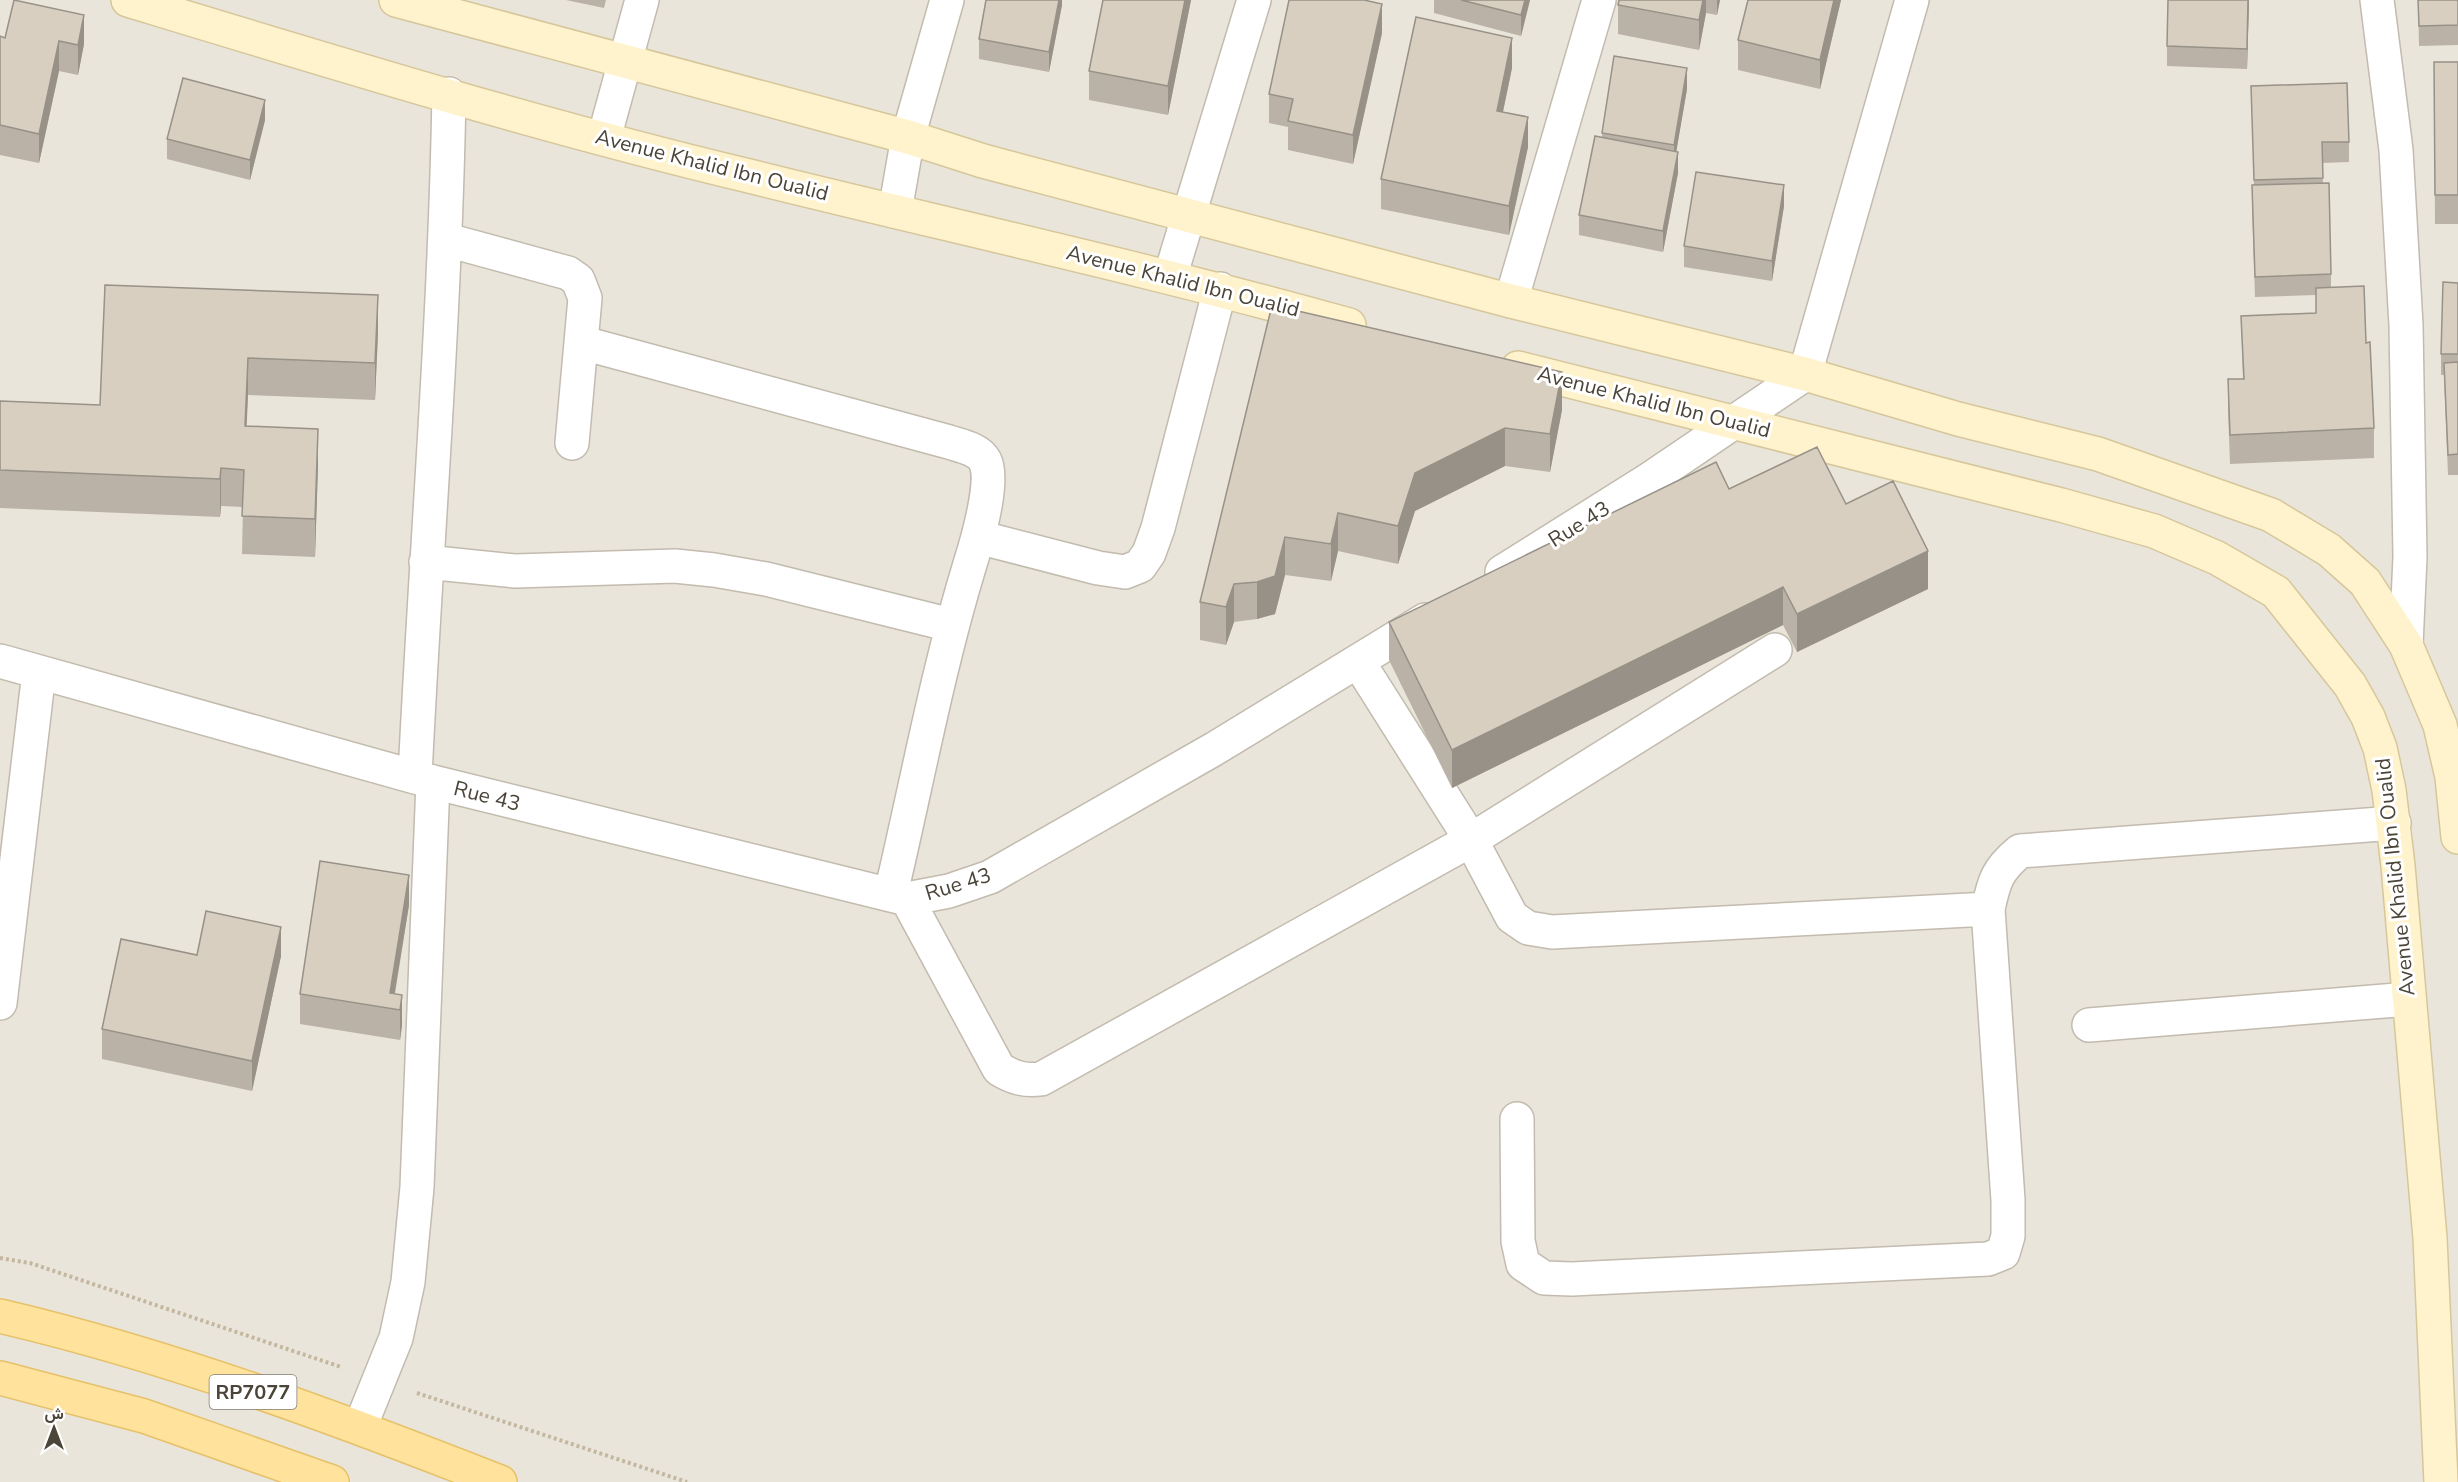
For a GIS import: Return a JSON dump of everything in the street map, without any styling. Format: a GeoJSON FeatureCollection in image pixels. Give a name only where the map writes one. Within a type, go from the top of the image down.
{"type":"FeatureCollection","features":[{"type":"Feature","properties":{"kind":"main road","name":"Avenue Khalid Ibn Oualid"},"geometry":{"type":"LineString","coordinates":[[128,0],[603,138],[1220,289],[1376,332]]}},
{"type":"Feature","properties":{"kind":"main road"},"geometry":{"type":"LineString","coordinates":[[396,0],[1511,301],[1805,374],[1958,419],[2098,454],[2271,515],[2329,550],[2365,582],[2406,645],[2440,725],[2452,777],[2458,837]]}},
{"type":"Feature","properties":{"kind":"main road","name":"Avenue Khalid Ibn Oualid"},"geometry":{"type":"LineString","coordinates":[[1488,361],[2038,499],[2154,531],[2217,558],[2276,592],[2350,685],[2368,717],[2380,748],[2394,823],[2430,1238],[2441,1482]]}},
{"type":"Feature","properties":{"kind":"main road","name":"RP7077"},"geometry":{"type":"LineString","coordinates":[[0,1316],[123,1347],[360,1427],[500,1482]]}},
{"type":"Feature","properties":{"kind":"main road","name":"RP7077"},"geometry":{"type":"LineString","coordinates":[[0,1378],[144,1416],[332,1482]]}},
{"type":"Feature","properties":{"kind":"street"},"geometry":{"type":"LineString","coordinates":[[603,138],[642,0]]}},
{"type":"Feature","properties":{"kind":"street"},"geometry":{"type":"LineString","coordinates":[[895,211],[908,137],[947,0]]}},
{"type":"Feature","properties":{"kind":"street"},"geometry":{"type":"LineString","coordinates":[[1170,277],[1254,0]]}},
{"type":"Feature","properties":{"kind":"street"},"geometry":{"type":"LineString","coordinates":[[1511,301],[1599,0]]}},
{"type":"Feature","properties":{"kind":"street"},"geometry":{"type":"LineString","coordinates":[[1805,374],[1912,0]]}},
{"type":"Feature","properties":{"kind":"street"},"geometry":{"type":"LineString","coordinates":[[2378,0],[2396,150],[2406,325],[2410,557],[2406,645]]}},
{"type":"Feature","properties":{"kind":"street"},"geometry":{"type":"LineString","coordinates":[[360,1427],[396,1338],[408,1282],[417,1187],[426,562],[447,240],[449,94]]}},
{"type":"Feature","properties":{"kind":"street"},"geometry":{"type":"LineString","coordinates":[[447,240],[568,273],[578,280],[585,298],[583,343],[572,443]]}},
{"type":"Feature","properties":{"kind":"street"},"geometry":{"type":"LineString","coordinates":[[978,537],[1098,568],[1125,572],[1140,566],[1149,553],[1158,528],[1220,289]]}},
{"type":"Feature","properties":{"kind":"street"},"geometry":{"type":"LineString","coordinates":[[583,343],[976,451],[985,461],[988,478],[978,537],[951,625],[899,896],[993,1060],[999,1069],[1012,1077],[1028,1081],[1057,1073],[1471,840],[1775,650]]}},
{"type":"Feature","properties":{"kind":"street","name":"Rue 43"},"geometry":{"type":"LineString","coordinates":[[0,662],[424,779],[899,896],[949,891],[990,877],[1359,663],[1650,479],[1805,374]]}},
{"type":"Feature","properties":{"kind":"street"},"geometry":{"type":"LineString","coordinates":[[426,562],[515,571],[675,566],[714,570],[766,579],[951,625]]}},
{"type":"Feature","properties":{"kind":"street"},"geometry":{"type":"LineString","coordinates":[[1359,663],[1471,840],[1512,917],[1528,928],[1552,932],[1988,909]]}},
{"type":"Feature","properties":{"kind":"street"},"geometry":{"type":"LineString","coordinates":[[0,1004],[39,672]]}},
{"type":"Feature","properties":{"kind":"street"},"geometry":{"type":"LineString","coordinates":[[1517,1119],[1518,1241],[1523,1264],[1544,1278],[1572,1280],[1988,1259],[2003,1253],[2008,1236],[2008,1200],[1988,909],[1995,879],[2004,864],[2020,851],[2394,823]]}},
{"type":"Feature","properties":{"kind":"street"},"geometry":{"type":"LineString","coordinates":[[2089,1025],[2409,999]]}},
{"type":"Feature","properties":{"kind":"path"},"geometry":{"type":"LineString","coordinates":[[0,1258],[30,1263],[687,1482]]}},
{"type":"Feature","properties":{"kind":"shaded area"},"geometry":{"type":"Polygon","coordinates":[[[0,0],[2458,0],[2458,1482],[0,1482],[0,0]]]}},
{"type":"Feature","properties":{"kind":"building"},"geometry":{"type":"Polygon","coordinates":[[[14,0],[84,15],[78,45],[59,41],[39,134],[0,125],[0,36],[5,38],[14,0]]]}},
{"type":"Feature","properties":{"kind":"building"},"geometry":{"type":"Polygon","coordinates":[[[986,0],[1059,0],[1049,52],[979,39],[986,0]]]}},
{"type":"Feature","properties":{"kind":"building"},"geometry":{"type":"Polygon","coordinates":[[[1103,0],[1185,0],[1168,86],[1089,71],[1103,0]]]}},
{"type":"Feature","properties":{"kind":"building"},"geometry":{"type":"Polygon","coordinates":[[[1289,0],[1364,0],[1382,4],[1353,135],[1288,121],[1293,99],[1269,94],[1289,0]]]}},
{"type":"Feature","properties":{"kind":"building"},"geometry":{"type":"Polygon","coordinates":[[[1461,0],[1525,0],[1521,15],[1461,0]]]}},
{"type":"Feature","properties":{"kind":"building"},"geometry":{"type":"Polygon","coordinates":[[[1619,0],[1703,0],[1699,20],[1618,5],[1619,0]]]}},
{"type":"Feature","properties":{"kind":"building"},"geometry":{"type":"Polygon","coordinates":[[[1748,0],[1834,0],[1820,60],[1738,40],[1748,0]]]}},
{"type":"Feature","properties":{"kind":"building"},"geometry":{"type":"Polygon","coordinates":[[[2168,0],[2248,0],[2247,49],[2167,46],[2168,0]]]}},
{"type":"Feature","properties":{"kind":"building"},"geometry":{"type":"Polygon","coordinates":[[[2418,0],[2458,0],[2458,25],[2419,26],[2418,0]]]}},
{"type":"Feature","properties":{"kind":"building"},"geometry":{"type":"Polygon","coordinates":[[[1416,17],[1512,38],[1497,111],[1528,117],[1509,206],[1381,179],[1416,17]]]}},
{"type":"Feature","properties":{"kind":"building"},"geometry":{"type":"Polygon","coordinates":[[[1614,56],[1687,68],[1674,145],[1602,133],[1614,56]]]}},
{"type":"Feature","properties":{"kind":"building"},"geometry":{"type":"Polygon","coordinates":[[[2434,62],[2458,62],[2458,195],[2435,195],[2434,62]]]}},
{"type":"Feature","properties":{"kind":"building"},"geometry":{"type":"Polygon","coordinates":[[[183,78],[265,100],[250,160],[167,139],[183,78]]]}},
{"type":"Feature","properties":{"kind":"building"},"geometry":{"type":"Polygon","coordinates":[[[2347,83],[2349,142],[2322,142],[2323,178],[2254,180],[2251,86],[2347,83]]]}},
{"type":"Feature","properties":{"kind":"building"},"geometry":{"type":"Polygon","coordinates":[[[1595,136],[1678,152],[1663,231],[1579,215],[1595,136]]]}},
{"type":"Feature","properties":{"kind":"building"},"geometry":{"type":"Polygon","coordinates":[[[1696,172],[1784,185],[1772,261],[1684,246],[1696,172]]]}},
{"type":"Feature","properties":{"kind":"building"},"geometry":{"type":"Polygon","coordinates":[[[2329,183],[2331,274],[2255,277],[2252,185],[2329,183]]]}},
{"type":"Feature","properties":{"kind":"building"},"geometry":{"type":"Polygon","coordinates":[[[2443,282],[2458,283],[2458,354],[2441,354],[2443,282]]]}},
{"type":"Feature","properties":{"kind":"building"},"geometry":{"type":"Polygon","coordinates":[[[105,285],[378,295],[375,363],[248,358],[245,426],[318,429],[315,519],[242,516],[244,470],[221,468],[220,479],[0,470],[0,401],[100,405],[105,285]]]}},
{"type":"Feature","properties":{"kind":"building"},"geometry":{"type":"Polygon","coordinates":[[[2364,286],[2366,343],[2370,342],[2374,428],[2230,435],[2228,379],[2244,379],[2241,316],[2316,313],[2316,288],[2364,286]]]}},
{"type":"Feature","properties":{"kind":"building"},"geometry":{"type":"Polygon","coordinates":[[[1272,305],[1562,372],[1550,434],[1505,428],[1415,473],[1398,526],[1338,513],[1331,544],[1285,537],[1275,576],[1257,582],[1234,584],[1226,607],[1200,602],[1272,305]]]}},
{"type":"Feature","properties":{"kind":"building"},"geometry":{"type":"Polygon","coordinates":[[[2458,362],[2458,454],[2448,455],[2444,363],[2458,362]]]}},
{"type":"Feature","properties":{"kind":"building"},"geometry":{"type":"Polygon","coordinates":[[[1817,447],[1846,504],[1893,481],[1928,551],[1797,614],[1783,587],[1452,750],[1389,622],[1716,462],[1729,489],[1817,447]]]}},
{"type":"Feature","properties":{"kind":"building"},"geometry":{"type":"Polygon","coordinates":[[[320,861],[409,875],[390,993],[402,995],[400,1010],[300,994],[320,861]]]}},
{"type":"Feature","properties":{"kind":"building"},"geometry":{"type":"Polygon","coordinates":[[[206,911],[281,927],[252,1061],[102,1029],[121,939],[197,955],[206,911]]]}}]}
